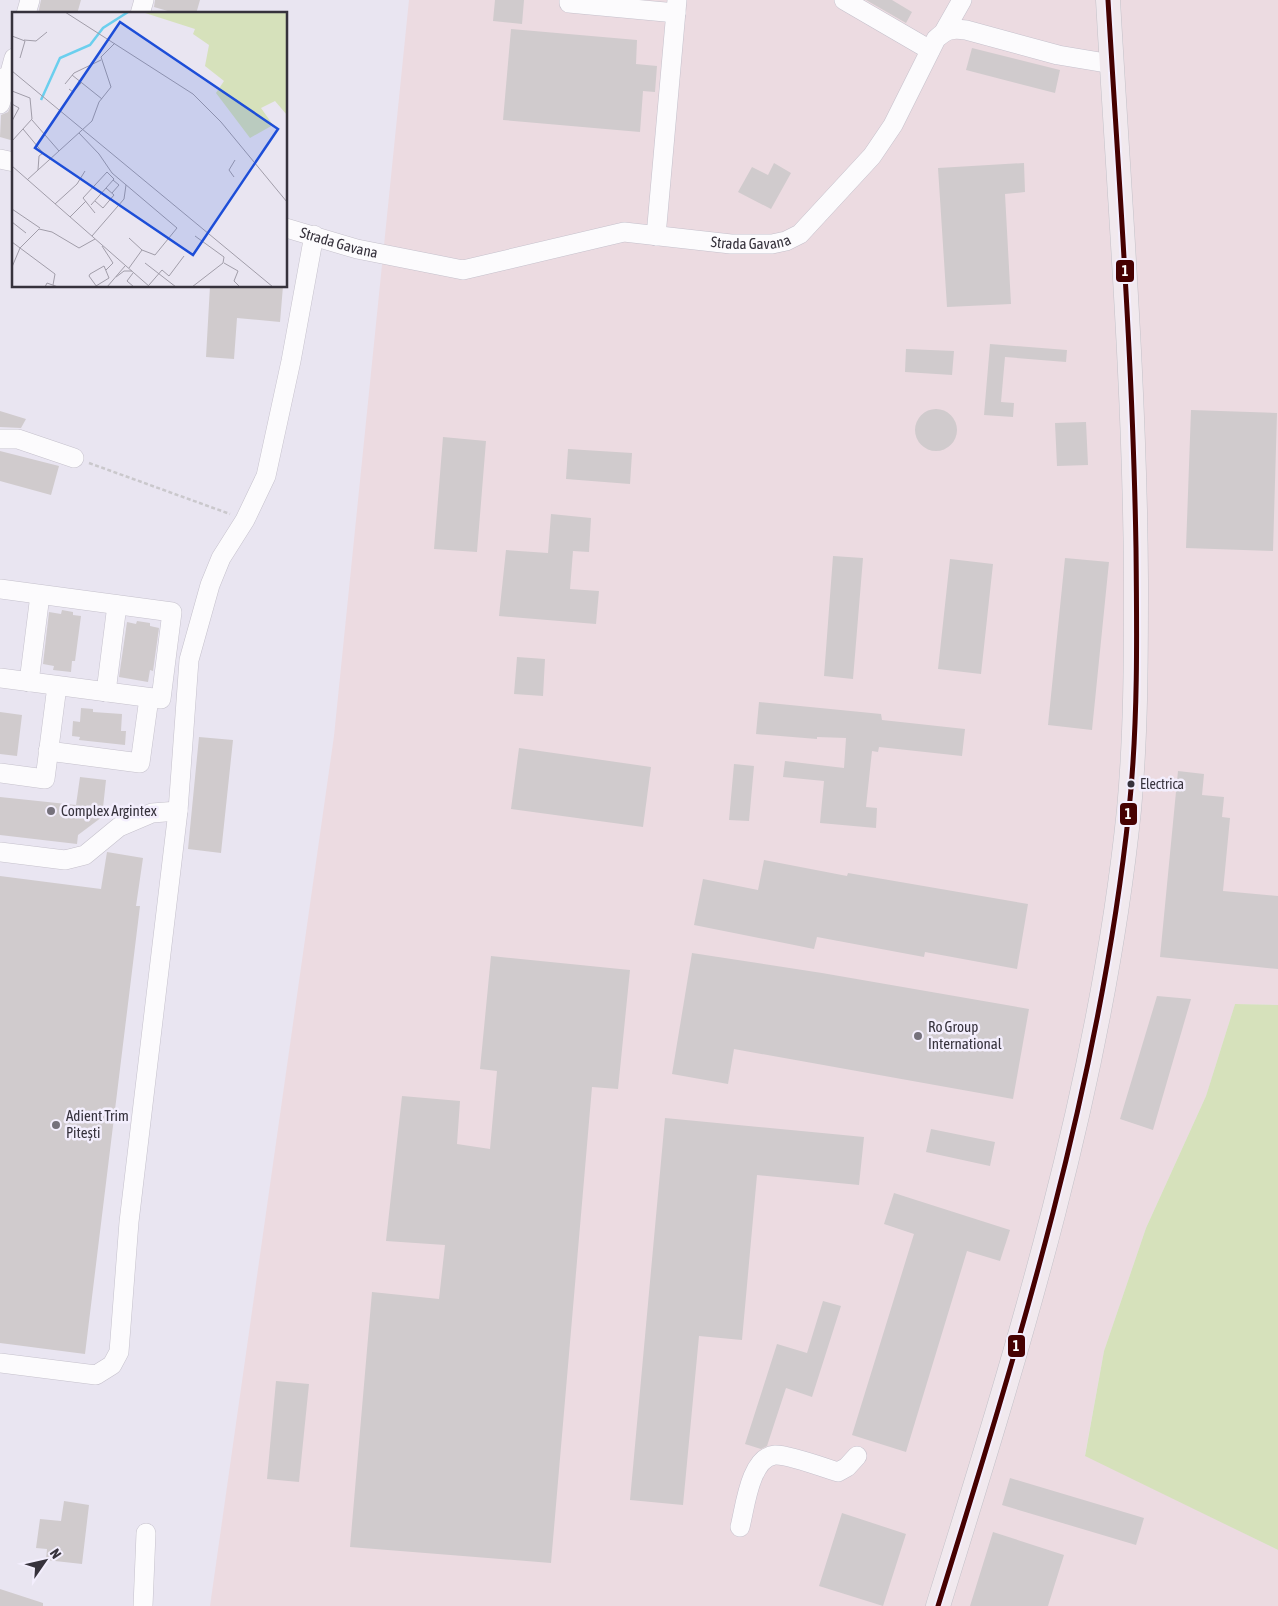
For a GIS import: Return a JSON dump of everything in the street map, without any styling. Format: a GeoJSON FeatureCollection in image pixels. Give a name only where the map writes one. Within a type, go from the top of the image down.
{"type":"FeatureCollection","features":[{"type":"Feature","properties":{"kind":"main road"},"geometry":{"type":"LineString","coordinates":[[938,1606],[1004,1390],[1063,1177],[1086,1078],[1105,982],[1129,810],[1136,663],[1136,540],[1132,414],[1108,0]]}},
{"type":"Feature","properties":{"kind":"street"},"geometry":{"type":"LineString","coordinates":[[569,0],[569,3],[676,6],[656,236]]}},
{"type":"Feature","properties":{"kind":"street"},"geometry":{"type":"LineString","coordinates":[[844,0],[930,50]]}},
{"type":"Feature","properties":{"kind":"street","name":"Strada Gavana"},"geometry":{"type":"LineString","coordinates":[[288,228],[357,249],[463,270],[624,232],[731,244],[772,244],[786,241],[800,234],[872,156],[893,125],[936,39],[946,30],[962,0]]}},
{"type":"Feature","properties":{"kind":"street"},"geometry":{"type":"LineString","coordinates":[[946,30],[954,28],[966,30],[1058,55],[1112,64]]}},
{"type":"Feature","properties":{"kind":"street"},"geometry":{"type":"LineString","coordinates":[[0,104],[4,79],[12,62]]}},
{"type":"Feature","properties":{"kind":"street"},"geometry":{"type":"LineString","coordinates":[[0,1363],[96,1374],[112,1365],[119,1352],[129,1222],[178,811],[189,660],[210,585],[221,558],[245,520],[266,476],[291,361],[314,235]]}},
{"type":"Feature","properties":{"kind":"street"},"geometry":{"type":"LineString","coordinates":[[0,438],[18,439],[74,458]]}},
{"type":"Feature","properties":{"kind":"street"},"geometry":{"type":"LineString","coordinates":[[0,589],[172,612],[161,700],[0,678]]}},
{"type":"Feature","properties":{"kind":"street"},"geometry":{"type":"LineString","coordinates":[[29,682],[40,595]]}},
{"type":"Feature","properties":{"kind":"street"},"geometry":{"type":"LineString","coordinates":[[106,692],[117,605]]}},
{"type":"Feature","properties":{"kind":"street"},"geometry":{"type":"LineString","coordinates":[[0,773],[45,779],[57,686]]}},
{"type":"Feature","properties":{"kind":"street"},"geometry":{"type":"LineString","coordinates":[[48,751],[140,763],[149,698]]}},
{"type":"Feature","properties":{"kind":"street"},"geometry":{"type":"LineString","coordinates":[[0,852],[65,860],[85,854],[119,827],[152,813],[178,811]]}},
{"type":"Feature","properties":{"kind":"street"},"geometry":{"type":"LineString","coordinates":[[740,1527],[754,1470],[763,1460],[776,1454],[838,1472],[847,1467],[857,1456]]}},
{"type":"Feature","properties":{"kind":"street"},"geometry":{"type":"LineString","coordinates":[[143,1606],[146,1533]]}},
{"type":"Feature","properties":{"kind":"path"},"geometry":{"type":"LineString","coordinates":[[74,458],[245,520]]}},
{"type":"Feature","properties":{"kind":"shaded area"},"geometry":{"type":"Polygon","coordinates":[[[409,0],[1278,0],[1278,1005],[1235,1004],[1206,1096],[1146,1228],[1104,1351],[1085,1455],[1278,1550],[1278,1606],[210,1606],[334,736],[409,0]]]}},
{"type":"Feature","properties":{"kind":"green space"},"geometry":{"type":"Polygon","coordinates":[[[1235,1004],[1278,1005],[1278,1550],[1085,1456],[1104,1351],[1146,1228],[1206,1096],[1235,1004]]]}},
{"type":"Feature","properties":{"kind":"building"},"geometry":{"type":"Polygon","coordinates":[[[41,0],[81,0],[78,12],[38,12],[41,0]]]}},
{"type":"Feature","properties":{"kind":"building"},"geometry":{"type":"Polygon","coordinates":[[[155,0],[200,0],[197,12],[171,12],[154,7],[155,0]]]}},
{"type":"Feature","properties":{"kind":"building"},"geometry":{"type":"Polygon","coordinates":[[[495,0],[524,0],[522,24],[493,21],[495,0]]]}},
{"type":"Feature","properties":{"kind":"building"},"geometry":{"type":"Polygon","coordinates":[[[866,0],[892,0],[912,12],[906,23],[866,0]]]}},
{"type":"Feature","properties":{"kind":"building"},"geometry":{"type":"Polygon","coordinates":[[[511,29],[637,40],[636,64],[657,66],[655,92],[643,91],[640,132],[503,120],[511,29]]]}},
{"type":"Feature","properties":{"kind":"building"},"geometry":{"type":"Polygon","coordinates":[[[972,48],[1060,70],[1055,93],[966,70],[972,48]]]}},
{"type":"Feature","properties":{"kind":"building"},"geometry":{"type":"Polygon","coordinates":[[[12,103],[12,140],[0,137],[1,115],[8,112],[12,103]]]}},
{"type":"Feature","properties":{"kind":"building"},"geometry":{"type":"Polygon","coordinates":[[[774,163],[791,173],[771,209],[738,192],[752,167],[768,175],[774,163]]]}},
{"type":"Feature","properties":{"kind":"building"},"geometry":{"type":"Polygon","coordinates":[[[1024,163],[1025,192],[1005,194],[1011,304],[947,307],[938,168],[1024,163]]]}},
{"type":"Feature","properties":{"kind":"building"},"geometry":{"type":"Polygon","coordinates":[[[210,288],[283,288],[280,322],[237,318],[234,359],[206,357],[210,288]]]}},
{"type":"Feature","properties":{"kind":"building"},"geometry":{"type":"Polygon","coordinates":[[[990,344],[1067,350],[1066,362],[1005,357],[1001,402],[1014,403],[1013,417],[984,415],[990,344]]]}},
{"type":"Feature","properties":{"kind":"building"},"geometry":{"type":"Polygon","coordinates":[[[906,349],[954,351],[952,375],[905,372],[906,349]]]}},
{"type":"Feature","properties":{"kind":"building"},"geometry":{"type":"Polygon","coordinates":[[[932,409],[940,409],[951,415],[957,430],[951,445],[940,451],[932,451],[921,445],[915,434],[915,426],[921,415],[932,409]]]}},
{"type":"Feature","properties":{"kind":"building"},"geometry":{"type":"Polygon","coordinates":[[[1191,410],[1277,413],[1273,551],[1186,548],[1191,410]]]}},
{"type":"Feature","properties":{"kind":"building"},"geometry":{"type":"Polygon","coordinates":[[[0,411],[26,419],[21,428],[0,427],[0,411]]]}},
{"type":"Feature","properties":{"kind":"building"},"geometry":{"type":"Polygon","coordinates":[[[1086,422],[1088,465],[1057,466],[1055,423],[1086,422]]]}},
{"type":"Feature","properties":{"kind":"building"},"geometry":{"type":"Polygon","coordinates":[[[443,437],[486,441],[477,552],[434,549],[443,437]]]}},
{"type":"Feature","properties":{"kind":"building"},"geometry":{"type":"Polygon","coordinates":[[[568,449],[632,453],[630,484],[566,479],[568,449]]]}},
{"type":"Feature","properties":{"kind":"building"},"geometry":{"type":"Polygon","coordinates":[[[0,451],[59,466],[51,495],[0,481],[0,451]]]}},
{"type":"Feature","properties":{"kind":"building"},"geometry":{"type":"Polygon","coordinates":[[[551,514],[591,518],[589,552],[573,551],[570,589],[599,591],[596,624],[499,616],[506,550],[548,553],[551,514]]]}},
{"type":"Feature","properties":{"kind":"building"},"geometry":{"type":"Polygon","coordinates":[[[833,556],[863,558],[853,679],[824,676],[833,556]]]}},
{"type":"Feature","properties":{"kind":"building"},"geometry":{"type":"Polygon","coordinates":[[[1065,558],[1109,562],[1092,730],[1048,725],[1065,558]]]}},
{"type":"Feature","properties":{"kind":"building"},"geometry":{"type":"Polygon","coordinates":[[[950,559],[993,564],[981,674],[938,669],[950,559]]]}},
{"type":"Feature","properties":{"kind":"building"},"geometry":{"type":"Polygon","coordinates":[[[62,610],[81,616],[75,661],[72,661],[71,672],[53,670],[54,666],[43,664],[49,612],[61,614],[62,610]]]}},
{"type":"Feature","properties":{"kind":"building"},"geometry":{"type":"Polygon","coordinates":[[[137,621],[150,623],[150,626],[159,628],[153,671],[150,670],[148,682],[119,677],[127,622],[136,624],[137,621]]]}},
{"type":"Feature","properties":{"kind":"building"},"geometry":{"type":"Polygon","coordinates":[[[517,657],[545,659],[543,696],[514,694],[517,657]]]}},
{"type":"Feature","properties":{"kind":"building"},"geometry":{"type":"Polygon","coordinates":[[[759,702],[881,714],[882,720],[965,729],[962,756],[879,747],[878,752],[872,751],[866,807],[877,808],[876,828],[820,823],[824,781],[783,777],[785,761],[844,768],[846,738],[817,737],[817,739],[756,734],[759,702]]]}},
{"type":"Feature","properties":{"kind":"building"},"geometry":{"type":"Polygon","coordinates":[[[81,708],[93,709],[93,712],[122,714],[121,731],[126,731],[125,745],[79,740],[80,737],[72,736],[73,721],[80,722],[81,708]]]}},
{"type":"Feature","properties":{"kind":"building"},"geometry":{"type":"Polygon","coordinates":[[[0,712],[22,715],[17,756],[0,754],[0,712]]]}},
{"type":"Feature","properties":{"kind":"building"},"geometry":{"type":"Polygon","coordinates":[[[199,737],[233,740],[221,853],[188,849],[199,737]]]}},
{"type":"Feature","properties":{"kind":"building"},"geometry":{"type":"Polygon","coordinates":[[[519,748],[651,767],[643,827],[511,809],[519,748]]]}},
{"type":"Feature","properties":{"kind":"building"},"geometry":{"type":"Polygon","coordinates":[[[734,764],[754,766],[749,821],[729,820],[734,764]]]}},
{"type":"Feature","properties":{"kind":"building"},"geometry":{"type":"Polygon","coordinates":[[[1178,771],[1204,774],[1202,795],[1224,797],[1222,817],[1230,818],[1223,891],[1278,896],[1278,969],[1160,957],[1178,771]]]}},
{"type":"Feature","properties":{"kind":"building","name":"Complex Argintex"},"geometry":{"type":"Polygon","coordinates":[[[80,777],[106,780],[102,817],[78,835],[77,844],[0,835],[0,797],[76,805],[80,777]]]}},
{"type":"Feature","properties":{"kind":"building","name":"Adient Trim Pitești"},"geometry":{"type":"Polygon","coordinates":[[[107,852],[143,858],[136,906],[140,906],[85,1354],[0,1343],[0,876],[101,889],[107,852]]]}},
{"type":"Feature","properties":{"kind":"building"},"geometry":{"type":"Polygon","coordinates":[[[764,860],[847,876],[848,873],[1028,904],[1017,969],[925,952],[924,957],[817,937],[814,949],[694,925],[703,879],[758,890],[764,860]]]}},
{"type":"Feature","properties":{"kind":"building"},"geometry":{"type":"Polygon","coordinates":[[[692,953],[822,973],[1029,1009],[1013,1099],[734,1049],[728,1084],[672,1074],[692,953]]]}},
{"type":"Feature","properties":{"kind":"building"},"geometry":{"type":"Polygon","coordinates":[[[491,956],[630,970],[618,1089],[592,1087],[551,1563],[350,1547],[372,1292],[439,1299],[445,1245],[386,1241],[402,1096],[460,1101],[457,1144],[490,1149],[497,1071],[480,1069],[491,956]]]}},
{"type":"Feature","properties":{"kind":"building"},"geometry":{"type":"Polygon","coordinates":[[[1157,996],[1191,999],[1153,1130],[1120,1119],[1157,996]]]}},
{"type":"Feature","properties":{"kind":"building"},"geometry":{"type":"Polygon","coordinates":[[[665,1118],[864,1137],[859,1185],[757,1175],[742,1340],[699,1336],[683,1505],[630,1500],[665,1118]]]}},
{"type":"Feature","properties":{"kind":"building"},"geometry":{"type":"Polygon","coordinates":[[[931,1129],[995,1142],[990,1166],[926,1152],[931,1129]]]}},
{"type":"Feature","properties":{"kind":"building"},"geometry":{"type":"Polygon","coordinates":[[[894,1193],[1010,1230],[1000,1261],[967,1251],[906,1452],[852,1435],[914,1234],[884,1224],[894,1193]]]}},
{"type":"Feature","properties":{"kind":"building"},"geometry":{"type":"Polygon","coordinates":[[[823,1301],[841,1306],[812,1397],[786,1388],[767,1446],[761,1449],[745,1444],[777,1344],[807,1353],[823,1301]]]}},
{"type":"Feature","properties":{"kind":"building"},"geometry":{"type":"Polygon","coordinates":[[[276,1381],[309,1384],[299,1482],[267,1479],[276,1381]]]}},
{"type":"Feature","properties":{"kind":"building"},"geometry":{"type":"Polygon","coordinates":[[[1010,1478],[1144,1518],[1136,1545],[1002,1505],[1010,1478]]]}},
{"type":"Feature","properties":{"kind":"building"},"geometry":{"type":"Polygon","coordinates":[[[64,1501],[89,1505],[82,1564],[46,1560],[47,1549],[36,1548],[40,1519],[61,1521],[64,1501]]]}},
{"type":"Feature","properties":{"kind":"building"},"geometry":{"type":"Polygon","coordinates":[[[842,1513],[906,1534],[883,1606],[819,1586],[842,1513]]]}},
{"type":"Feature","properties":{"kind":"building"},"geometry":{"type":"Polygon","coordinates":[[[993,1532],[1064,1555],[1048,1606],[970,1606],[993,1532]]]}},
{"type":"Feature","properties":{"kind":"building"},"geometry":{"type":"Polygon","coordinates":[[[0,1589],[43,1603],[43,1606],[0,1606],[0,1589]]]}},
{"type":"Feature","properties":{"kind":"transit line","name":"1"},"geometry":{"type":"LineString","coordinates":[[938,1606],[1026,1311],[1077,1113],[1098,1013],[1116,912],[1129,810],[1134,745],[1136,679],[1134,479],[1125,274],[1108,0]]}},
{"type":"Feature","properties":{"kind":"place","name":"Electrica"},"geometry":{"type":"Point","coordinates":[1131,784]}},
{"type":"Feature","properties":{"kind":"place","name":"Complex Argintex"},"geometry":{"type":"Point","coordinates":[51,811]}},
{"type":"Feature","properties":{"kind":"place","name":"Ro Group International"},"geometry":{"type":"Point","coordinates":[918,1036]}},
{"type":"Feature","properties":{"kind":"place","name":"Adient Trim Pitești"},"geometry":{"type":"Point","coordinates":[56,1125]}}]}
